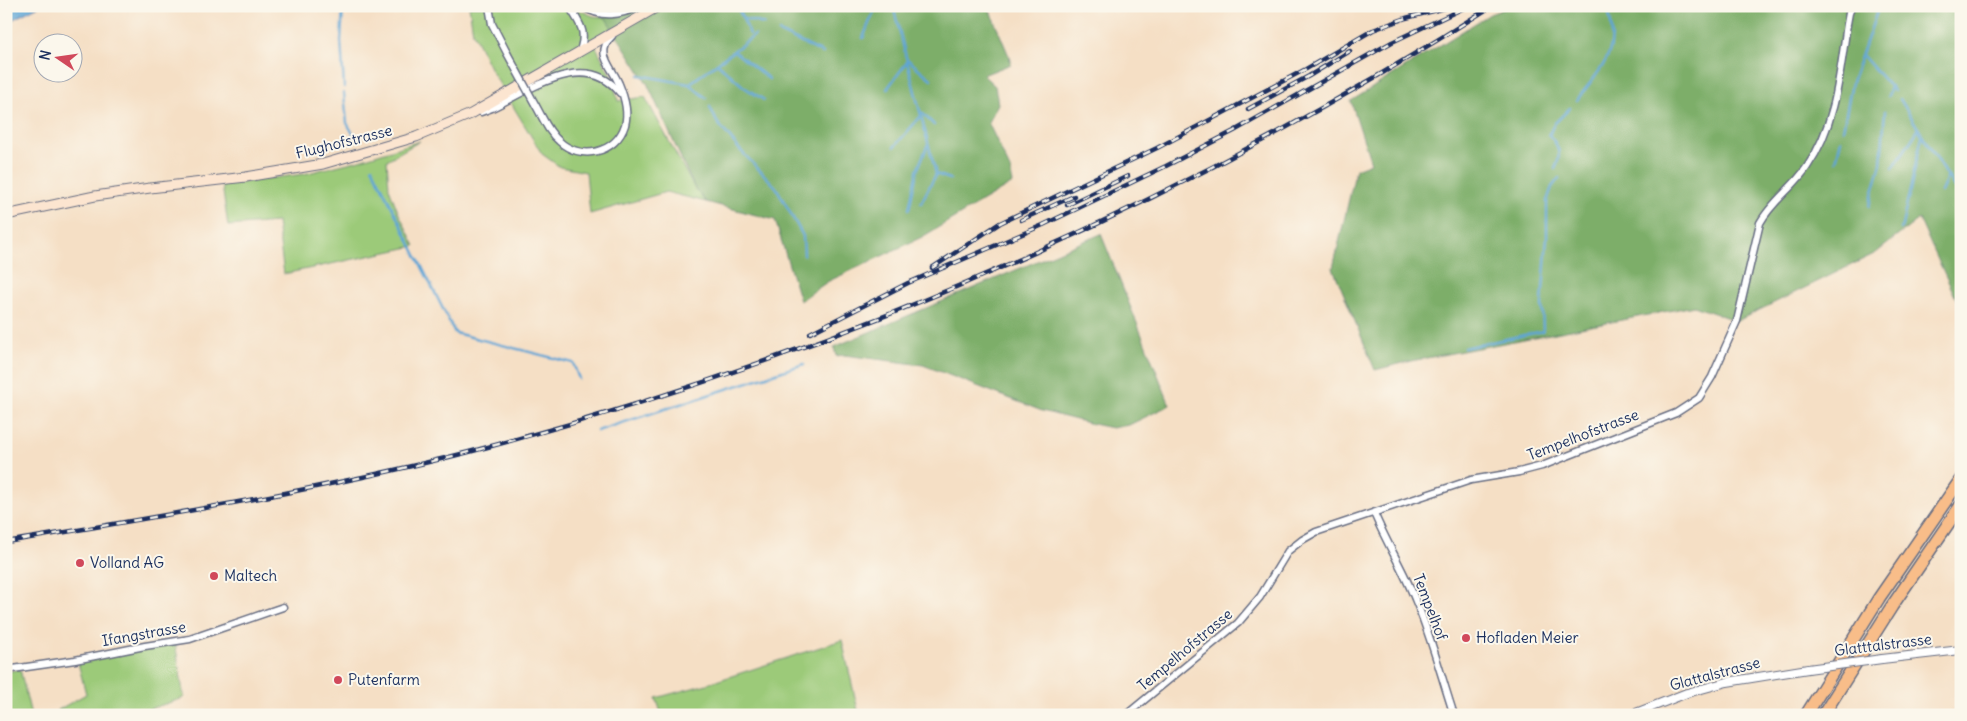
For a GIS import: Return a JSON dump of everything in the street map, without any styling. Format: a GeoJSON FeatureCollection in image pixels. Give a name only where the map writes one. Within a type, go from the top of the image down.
{"type":"FeatureCollection","features":[{"type":"Feature","properties":{"kind":"highway"},"geometry":{"type":"LineString","coordinates":[[1806,715],[1879,598],[1961,479]]}},
{"type":"Feature","properties":{"kind":"highway"},"geometry":{"type":"LineString","coordinates":[[1824,715],[1892,606],[1959,508]]}},
{"type":"Feature","properties":{"kind":"main road","name":"Flughofstrasse"},"geometry":{"type":"LineString","coordinates":[[6,215],[95,196],[246,177],[323,164],[431,132],[470,114],[659,6]]}},
{"type":"Feature","properties":{"kind":"street"},"geometry":{"type":"LineString","coordinates":[[489,6],[492,24],[549,129],[558,140],[574,151],[592,152],[608,147],[616,141],[622,132],[627,114],[619,82],[609,66],[604,50],[606,41],[616,31]]}},
{"type":"Feature","properties":{"kind":"street"},"geometry":{"type":"LineString","coordinates":[[569,6],[581,27],[584,37],[578,53]]}},
{"type":"Feature","properties":{"kind":"street"},"geometry":{"type":"LineString","coordinates":[[582,6],[591,12],[608,15],[625,12],[639,6]]}},
{"type":"Feature","properties":{"kind":"street","name":"Tempelhofstrasse"},"geometry":{"type":"LineString","coordinates":[[1126,715],[1238,623],[1260,597],[1288,551],[1302,540],[1322,530],[1472,480],[1542,466],[1676,413],[1699,398],[1712,377],[1737,321],[1760,223],[1765,214],[1806,169],[1822,141],[1836,95],[1849,12],[1852,6]]}},
{"type":"Feature","properties":{"kind":"street"},"geometry":{"type":"LineString","coordinates":[[470,114],[492,108],[561,75],[580,72],[605,78],[623,96]]}},
{"type":"Feature","properties":{"kind":"street","name":"Tempelhof"},"geometry":{"type":"LineString","coordinates":[[1374,512],[1422,616],[1454,715]]}},
{"type":"Feature","properties":{"kind":"street","name":"Ifangstrasse"},"geometry":{"type":"LineString","coordinates":[[6,670],[75,660],[190,639],[283,607]]}},
{"type":"Feature","properties":{"kind":"street","name":"Glatttalstrasse"},"geometry":{"type":"LineString","coordinates":[[1808,668],[1961,650]]}},
{"type":"Feature","properties":{"kind":"street","name":"Glattalstrasse"},"geometry":{"type":"LineString","coordinates":[[1631,715],[1652,711],[1687,694],[1727,682],[1808,668]]}},
{"type":"Feature","properties":{"kind":"green space"},"geometry":{"type":"Polygon","coordinates":[[[469,6],[559,6],[579,10],[593,16],[626,20],[592,39],[612,78],[618,101],[645,97],[695,189],[706,202],[666,192],[590,214],[586,172],[560,167],[542,154],[491,70],[473,33],[469,6]]]}},
{"type":"Feature","properties":{"kind":"green space"},"geometry":{"type":"Polygon","coordinates":[[[598,6],[988,6],[1011,64],[983,75],[995,86],[998,104],[988,122],[1010,169],[1013,183],[922,237],[827,282],[800,301],[775,220],[706,202],[695,189],[647,83],[598,6]]]}},
{"type":"Feature","properties":{"kind":"green space"},"geometry":{"type":"Polygon","coordinates":[[[1512,6],[1961,6],[1961,309],[1919,219],[1876,253],[1737,321],[1694,306],[1411,361],[1375,370],[1333,268],[1356,169],[1371,163],[1351,101],[1490,14],[1512,6]]]}},
{"type":"Feature","properties":{"kind":"green space"},"geometry":{"type":"Polygon","coordinates":[[[420,141],[387,160],[389,188],[398,212],[415,246],[284,274],[277,222],[228,226],[222,185],[304,174],[356,161],[420,141]]]}},
{"type":"Feature","properties":{"kind":"green space"},"geometry":{"type":"Polygon","coordinates":[[[1101,234],[1170,405],[1129,425],[1112,428],[1042,411],[923,365],[844,355],[836,356],[834,347],[1101,234]]]}},
{"type":"Feature","properties":{"kind":"green space"},"geometry":{"type":"Polygon","coordinates":[[[842,640],[859,715],[662,715],[656,698],[707,684],[842,640]]]}},
{"type":"Feature","properties":{"kind":"green space"},"geometry":{"type":"Polygon","coordinates":[[[175,642],[184,698],[130,715],[60,715],[58,710],[86,694],[77,659],[175,642]]]}},
{"type":"Feature","properties":{"kind":"green space"},"geometry":{"type":"Polygon","coordinates":[[[20,669],[31,715],[6,715],[6,672],[20,669]]]}},
{"type":"Feature","properties":{"kind":"water"},"geometry":{"type":"Polygon","coordinates":[[[6,6],[39,6],[6,23],[6,6]]]}},
{"type":"Feature","properties":{"kind":"waterway"},"geometry":{"type":"LineString","coordinates":[[343,6],[341,41],[344,87]]}},
{"type":"Feature","properties":{"kind":"waterway"},"geometry":{"type":"LineString","coordinates":[[737,6],[750,34]]}},
{"type":"Feature","properties":{"kind":"waterway"},"geometry":{"type":"LineString","coordinates":[[863,38],[876,6]]}},
{"type":"Feature","properties":{"kind":"waterway"},"geometry":{"type":"LineString","coordinates":[[893,6],[936,174],[921,203]]}},
{"type":"Feature","properties":{"kind":"waterway"},"geometry":{"type":"LineString","coordinates":[[1577,100],[1602,67],[1611,47],[1611,22],[1607,6]]}},
{"type":"Feature","properties":{"kind":"waterway"},"geometry":{"type":"LineString","coordinates":[[1843,130],[1852,82],[1879,6]]}},
{"type":"Feature","properties":{"kind":"waterway"},"geometry":{"type":"LineString","coordinates":[[744,19],[764,24]]}},
{"type":"Feature","properties":{"kind":"waterway"},"geometry":{"type":"LineString","coordinates":[[779,32],[823,53]]}},
{"type":"Feature","properties":{"kind":"waterway"},"geometry":{"type":"LineString","coordinates":[[689,84],[755,35]]}},
{"type":"Feature","properties":{"kind":"waterway"},"geometry":{"type":"LineString","coordinates":[[734,51],[769,79]]}},
{"type":"Feature","properties":{"kind":"waterway"},"geometry":{"type":"LineString","coordinates":[[1862,55],[1894,91]]}},
{"type":"Feature","properties":{"kind":"waterway"},"geometry":{"type":"LineString","coordinates":[[907,59],[931,79]]}},
{"type":"Feature","properties":{"kind":"waterway"},"geometry":{"type":"LineString","coordinates":[[887,89],[907,62]]}},
{"type":"Feature","properties":{"kind":"waterway"},"geometry":{"type":"LineString","coordinates":[[717,63],[744,87],[764,100]]}},
{"type":"Feature","properties":{"kind":"waterway"},"geometry":{"type":"LineString","coordinates":[[639,75],[689,84],[706,98]]}},
{"type":"Feature","properties":{"kind":"waterway"},"geometry":{"type":"LineString","coordinates":[[1888,96],[1891,86]]}},
{"type":"Feature","properties":{"kind":"waterway"},"geometry":{"type":"LineString","coordinates":[[344,93],[347,123],[356,139]]}},
{"type":"Feature","properties":{"kind":"waterway"},"geometry":{"type":"LineString","coordinates":[[1900,99],[1955,188]]}},
{"type":"Feature","properties":{"kind":"waterway"},"geometry":{"type":"LineString","coordinates":[[710,107],[717,122],[740,150],[776,187],[803,236],[804,255]]}},
{"type":"Feature","properties":{"kind":"waterway"},"geometry":{"type":"LineString","coordinates":[[1555,169],[1559,154],[1555,143],[1549,135],[1554,124],[1570,108]]}},
{"type":"Feature","properties":{"kind":"waterway"},"geometry":{"type":"LineString","coordinates":[[1869,206],[1881,164],[1885,111]]}},
{"type":"Feature","properties":{"kind":"waterway"},"geometry":{"type":"LineString","coordinates":[[921,112],[934,125]]}},
{"type":"Feature","properties":{"kind":"waterway"},"geometry":{"type":"LineString","coordinates":[[894,147],[921,116]]}},
{"type":"Feature","properties":{"kind":"waterway"},"geometry":{"type":"LineString","coordinates":[[1893,168],[1918,130]]}},
{"type":"Feature","properties":{"kind":"waterway"},"geometry":{"type":"LineString","coordinates":[[1901,230],[1922,136]]}},
{"type":"Feature","properties":{"kind":"waterway"},"geometry":{"type":"LineString","coordinates":[[1836,161],[1841,140]]}},
{"type":"Feature","properties":{"kind":"waterway"},"geometry":{"type":"LineString","coordinates":[[909,209],[917,171],[928,144]]}},
{"type":"Feature","properties":{"kind":"waterway"},"geometry":{"type":"LineString","coordinates":[[372,167],[455,333],[573,363],[579,379]]}},
{"type":"Feature","properties":{"kind":"waterway"},"geometry":{"type":"LineString","coordinates":[[936,174],[950,179]]}},
{"type":"Feature","properties":{"kind":"waterway"},"geometry":{"type":"LineString","coordinates":[[1941,192],[1948,176]]}},
{"type":"Feature","properties":{"kind":"waterway"},"geometry":{"type":"LineString","coordinates":[[1464,348],[1543,331],[1542,303],[1547,237],[1547,201],[1552,187],[1559,178]]}},
{"type":"Feature","properties":{"kind":"waterway"},"geometry":{"type":"LineString","coordinates":[[597,431],[804,364]]}},
{"type":"Feature","properties":{"kind":"railway"},"geometry":{"type":"LineString","coordinates":[[932,268],[1000,223],[1157,148],[1306,69],[1373,30],[1406,18],[1453,6]]}},
{"type":"Feature","properties":{"kind":"railway"},"geometry":{"type":"LineString","coordinates":[[810,333],[908,283],[1043,225],[1166,166],[1234,131],[1392,42],[1468,6]]}},
{"type":"Feature","properties":{"kind":"railway"},"geometry":{"type":"LineString","coordinates":[[6,542],[239,502],[412,466],[604,414],[738,371],[869,322],[998,269],[1125,210],[1250,147],[1372,79],[1492,6]]}},
{"type":"Feature","properties":{"kind":"railway"},"geometry":{"type":"LineString","coordinates":[[1248,109],[1350,51]]}},
{"type":"Feature","properties":{"kind":"railway"},"geometry":{"type":"LineString","coordinates":[[1067,205],[1128,176]]}},
{"type":"Feature","properties":{"kind":"railway"},"geometry":{"type":"LineString","coordinates":[[1021,220],[1074,196]]}},
{"type":"Feature","properties":{"kind":"place","name":"Volland AG"},"geometry":{"type":"Point","coordinates":[80,563]}},
{"type":"Feature","properties":{"kind":"place","name":"Maltech"},"geometry":{"type":"Point","coordinates":[214,576]}},
{"type":"Feature","properties":{"kind":"place","name":"Hofladen Meier"},"geometry":{"type":"Point","coordinates":[1466,638]}},
{"type":"Feature","properties":{"kind":"place","name":"Putenfarm"},"geometry":{"type":"Point","coordinates":[338,680]}}]}
